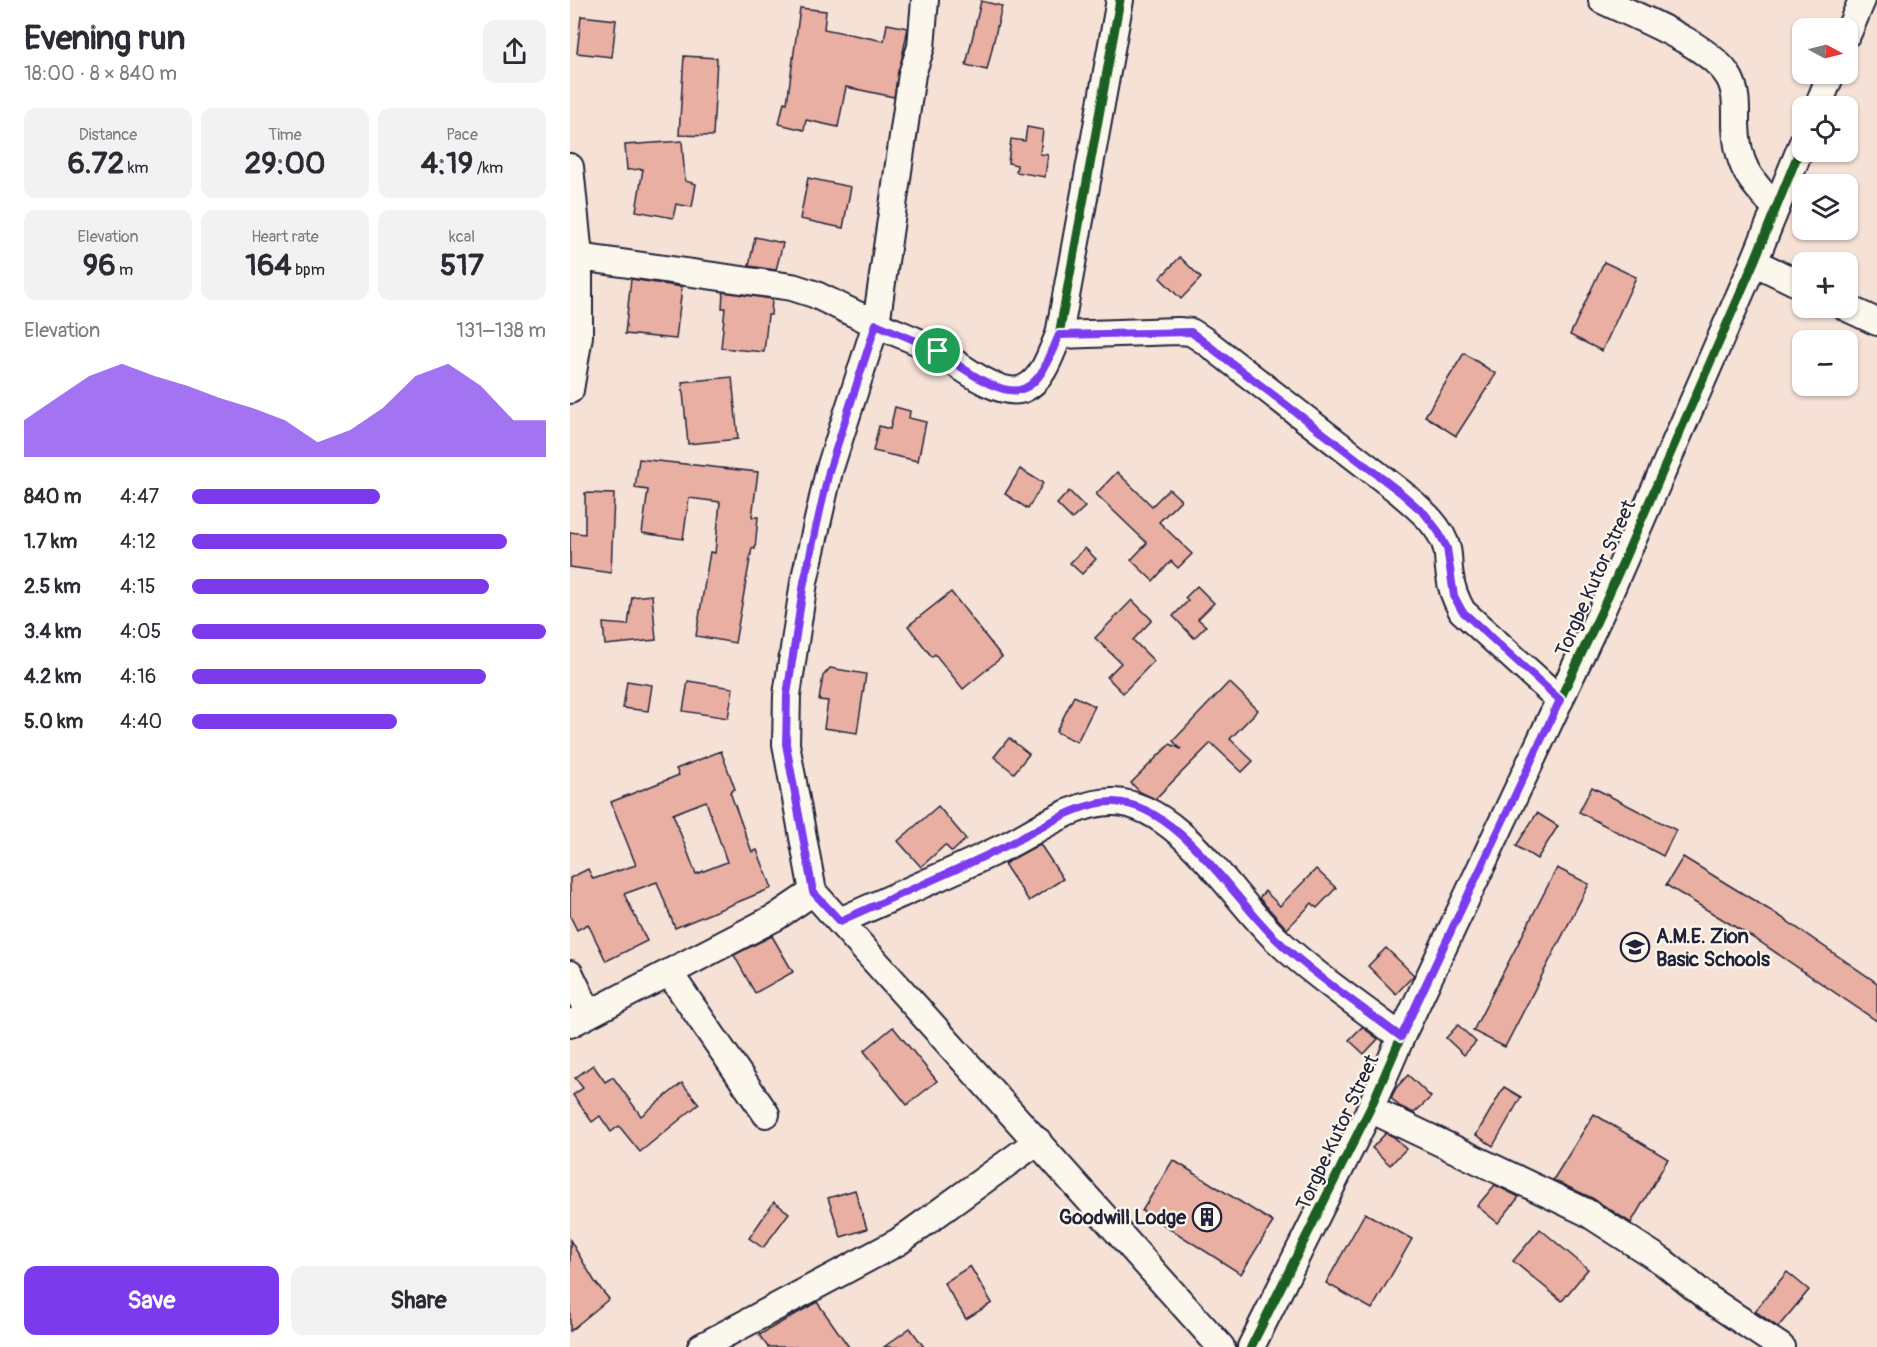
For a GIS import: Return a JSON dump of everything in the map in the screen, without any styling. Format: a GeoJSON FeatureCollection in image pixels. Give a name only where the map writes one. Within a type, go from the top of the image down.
{"type":"FeatureCollection","features":[{"type":"Feature","properties":{"kind":"street"},"geometry":{"type":"LineString","coordinates":[[925,0],[921,47],[912,74],[876,324],[829,471],[804,582],[787,695],[786,744],[813,892],[1221,1347]]}},
{"type":"Feature","properties":{"kind":"street"},"geometry":{"type":"LineString","coordinates":[[579,257],[792,287],[814,294],[938,351],[973,375],[1008,390],[1025,388],[1042,373],[1059,335],[1093,160],[1120,0]]}},
{"type":"Feature","properties":{"kind":"street"},"geometry":{"type":"LineString","coordinates":[[1602,0],[1694,45],[1722,69],[1730,79],[1736,98],[1740,158],[1749,179],[1776,208]]}},
{"type":"Feature","properties":{"kind":"street"},"geometry":{"type":"LineString","coordinates":[[1854,18],[1862,0]]}},
{"type":"Feature","properties":{"kind":"street","name":"Torgbe Kutor Street"},"geometry":{"type":"LineString","coordinates":[[1251,1347],[1370,1109],[1401,1037],[1602,610],[1754,262],[1795,162]]}},
{"type":"Feature","properties":{"kind":"street"},"geometry":{"type":"LineString","coordinates":[[570,166],[579,257],[579,336],[570,390]]}},
{"type":"Feature","properties":{"kind":"street"},"geometry":{"type":"LineString","coordinates":[[1754,262],[1792,281]]}},
{"type":"Feature","properties":{"kind":"street"},"geometry":{"type":"LineString","coordinates":[[1858,313],[1877,322]]}},
{"type":"Feature","properties":{"kind":"street"},"geometry":{"type":"LineString","coordinates":[[1059,335],[1178,331],[1191,332],[1205,341],[1400,492],[1425,514],[1447,548],[1452,587],[1462,611],[1560,700]]}},
{"type":"Feature","properties":{"kind":"street"},"geometry":{"type":"LineString","coordinates":[[840,921],[1005,847],[1084,806],[1113,802],[1138,806],[1157,816],[1194,846],[1275,938],[1321,978],[1401,1037]]}},
{"type":"Feature","properties":{"kind":"street"},"geometry":{"type":"LineString","coordinates":[[570,974],[580,1019],[776,917],[813,892]]}},
{"type":"Feature","properties":{"kind":"street"},"geometry":{"type":"LineString","coordinates":[[670,974],[766,1114]]}},
{"type":"Feature","properties":{"kind":"street"},"geometry":{"type":"LineString","coordinates":[[1370,1109],[1586,1212],[1662,1261],[1709,1299],[1781,1347]]}},
{"type":"Feature","properties":{"kind":"street"},"geometry":{"type":"LineString","coordinates":[[701,1347],[898,1242],[1038,1142]]}},
{"type":"Feature","properties":{"kind":"building"},"geometry":{"type":"Polygon","coordinates":[[[981,1],[1002,6],[987,70],[966,65],[981,1]]]}},
{"type":"Feature","properties":{"kind":"building"},"geometry":{"type":"Polygon","coordinates":[[[800,8],[826,11],[824,29],[884,41],[887,24],[908,28],[894,97],[846,87],[838,127],[806,120],[804,130],[779,124],[784,102],[787,103],[800,8]]]}},
{"type":"Feature","properties":{"kind":"building"},"geometry":{"type":"Polygon","coordinates":[[[581,16],[616,20],[612,57],[577,53],[581,16]]]}},
{"type":"Feature","properties":{"kind":"building"},"geometry":{"type":"Polygon","coordinates":[[[684,56],[717,58],[713,136],[679,135],[684,56]]]}},
{"type":"Feature","properties":{"kind":"building"},"geometry":{"type":"Polygon","coordinates":[[[1027,127],[1043,130],[1040,154],[1048,155],[1045,177],[1016,172],[1017,165],[1008,163],[1011,139],[1025,141],[1027,127]]]}},
{"type":"Feature","properties":{"kind":"building"},"geometry":{"type":"Polygon","coordinates":[[[682,141],[685,181],[696,184],[692,207],[676,204],[673,218],[636,211],[643,169],[627,170],[625,145],[682,141]]]}},
{"type":"Feature","properties":{"kind":"building"},"geometry":{"type":"Polygon","coordinates":[[[808,178],[851,187],[843,228],[800,219],[808,178]]]}},
{"type":"Feature","properties":{"kind":"building"},"geometry":{"type":"Polygon","coordinates":[[[755,237],[783,243],[776,270],[749,266],[755,237]]]}},
{"type":"Feature","properties":{"kind":"building"},"geometry":{"type":"Polygon","coordinates":[[[1180,257],[1201,278],[1181,299],[1160,278],[1180,257]]]}},
{"type":"Feature","properties":{"kind":"building"},"geometry":{"type":"Polygon","coordinates":[[[1604,262],[1636,277],[1602,351],[1570,335],[1604,262]]]}},
{"type":"Feature","properties":{"kind":"building"},"geometry":{"type":"Polygon","coordinates":[[[631,279],[682,287],[676,339],[625,334],[631,279]]]}},
{"type":"Feature","properties":{"kind":"building"},"geometry":{"type":"Polygon","coordinates":[[[723,292],[772,299],[764,352],[721,348],[725,308],[722,308],[723,292]]]}},
{"type":"Feature","properties":{"kind":"building"},"geometry":{"type":"Polygon","coordinates":[[[1464,353],[1496,374],[1456,436],[1425,416],[1464,353]]]}},
{"type":"Feature","properties":{"kind":"building"},"geometry":{"type":"Polygon","coordinates":[[[732,377],[738,439],[688,444],[682,382],[732,377]]]}},
{"type":"Feature","properties":{"kind":"building"},"geometry":{"type":"Polygon","coordinates":[[[895,407],[910,411],[909,418],[926,422],[918,461],[873,451],[879,426],[890,429],[895,407]]]}},
{"type":"Feature","properties":{"kind":"building"},"geometry":{"type":"Polygon","coordinates":[[[639,459],[758,472],[752,517],[758,517],[755,549],[752,548],[735,643],[696,636],[710,552],[715,553],[720,502],[689,498],[683,539],[642,533],[648,490],[635,488],[639,459]]]}},
{"type":"Feature","properties":{"kind":"building"},"geometry":{"type":"Polygon","coordinates":[[[1020,469],[1043,483],[1028,509],[1005,494],[1020,469]]]}},
{"type":"Feature","properties":{"kind":"building"},"geometry":{"type":"Polygon","coordinates":[[[1117,472],[1152,506],[1169,489],[1181,500],[1159,522],[1192,554],[1178,568],[1171,561],[1153,581],[1131,560],[1147,543],[1096,494],[1117,472]]]}},
{"type":"Feature","properties":{"kind":"building"},"geometry":{"type":"Polygon","coordinates":[[[1069,491],[1085,507],[1072,519],[1057,504],[1069,491]]]}},
{"type":"Feature","properties":{"kind":"building"},"geometry":{"type":"Polygon","coordinates":[[[585,493],[614,494],[611,573],[570,567],[570,532],[585,534],[585,493]]]}},
{"type":"Feature","properties":{"kind":"building"},"geometry":{"type":"Polygon","coordinates":[[[1085,548],[1096,559],[1082,574],[1070,563],[1085,548]]]}},
{"type":"Feature","properties":{"kind":"building"},"geometry":{"type":"Polygon","coordinates":[[[1197,586],[1214,603],[1198,619],[1206,626],[1194,638],[1173,616],[1188,601],[1185,598],[1197,586]]]}},
{"type":"Feature","properties":{"kind":"building"},"geometry":{"type":"Polygon","coordinates":[[[951,592],[1002,657],[963,689],[935,654],[932,657],[908,626],[951,592]]]}},
{"type":"Feature","properties":{"kind":"building"},"geometry":{"type":"Polygon","coordinates":[[[652,595],[656,640],[605,645],[603,623],[628,625],[632,597],[652,595]]]}},
{"type":"Feature","properties":{"kind":"building"},"geometry":{"type":"Polygon","coordinates":[[[1132,600],[1152,620],[1133,640],[1154,661],[1123,693],[1107,677],[1121,663],[1095,638],[1132,600]]]}},
{"type":"Feature","properties":{"kind":"building"},"geometry":{"type":"Polygon","coordinates":[[[830,668],[866,674],[857,733],[824,728],[828,701],[819,700],[823,676],[830,668]]]}},
{"type":"Feature","properties":{"kind":"building"},"geometry":{"type":"Polygon","coordinates":[[[627,681],[652,685],[648,711],[623,708],[627,681]]]}},
{"type":"Feature","properties":{"kind":"building"},"geometry":{"type":"Polygon","coordinates":[[[688,681],[733,688],[728,718],[683,711],[688,681]]]}},
{"type":"Feature","properties":{"kind":"building"},"geometry":{"type":"Polygon","coordinates":[[[1229,682],[1258,710],[1230,739],[1253,761],[1242,772],[1211,743],[1155,799],[1140,792],[1131,783],[1170,744],[1181,749],[1173,741],[1229,682]]]}},
{"type":"Feature","properties":{"kind":"building"},"geometry":{"type":"Polygon","coordinates":[[[1074,696],[1095,706],[1077,742],[1056,732],[1074,696]]]}},
{"type":"Feature","properties":{"kind":"building"},"geometry":{"type":"Polygon","coordinates":[[[1009,738],[1029,754],[1014,773],[994,757],[1009,738]]]}},
{"type":"Feature","properties":{"kind":"building"},"geometry":{"type":"Polygon","coordinates":[[[721,751],[735,789],[730,792],[752,852],[757,850],[772,888],[675,928],[657,882],[624,894],[647,941],[606,961],[588,924],[577,930],[570,916],[570,878],[588,869],[593,879],[636,865],[611,802],[679,775],[676,769],[721,751]],[[706,801],[673,814],[696,874],[727,862],[706,801]]]}},
{"type":"Feature","properties":{"kind":"building"},"geometry":{"type":"Polygon","coordinates":[[[1592,787],[1676,830],[1663,856],[1579,812],[1592,787]]]}},
{"type":"Feature","properties":{"kind":"building"},"geometry":{"type":"Polygon","coordinates":[[[938,806],[966,839],[952,852],[945,845],[921,867],[898,841],[938,806]]]}},
{"type":"Feature","properties":{"kind":"building"},"geometry":{"type":"Polygon","coordinates":[[[1537,813],[1558,826],[1537,859],[1516,846],[1537,813]]]}},
{"type":"Feature","properties":{"kind":"building"},"geometry":{"type":"Polygon","coordinates":[[[1040,844],[1063,879],[1029,901],[1004,864],[1040,844]]]}},
{"type":"Feature","properties":{"kind":"building"},"geometry":{"type":"Polygon","coordinates":[[[1683,857],[1781,917],[1877,983],[1877,1021],[1760,942],[1666,885],[1683,857]]]}},
{"type":"Feature","properties":{"kind":"building"},"geometry":{"type":"Polygon","coordinates":[[[1557,868],[1589,884],[1505,1047],[1473,1031],[1557,868]]]}},
{"type":"Feature","properties":{"kind":"building"},"geometry":{"type":"Polygon","coordinates":[[[1316,869],[1336,888],[1317,908],[1312,903],[1287,929],[1259,898],[1265,891],[1280,906],[1316,869]]]}},
{"type":"Feature","properties":{"kind":"building"},"geometry":{"type":"Polygon","coordinates":[[[772,936],[793,972],[755,993],[734,955],[772,936]]]}},
{"type":"Feature","properties":{"kind":"building"},"geometry":{"type":"Polygon","coordinates":[[[1386,948],[1414,975],[1396,994],[1368,966],[1386,948]]]}},
{"type":"Feature","properties":{"kind":"building"},"geometry":{"type":"Polygon","coordinates":[[[1458,1025],[1476,1042],[1464,1055],[1446,1038],[1458,1025]]]}},
{"type":"Feature","properties":{"kind":"building"},"geometry":{"type":"Polygon","coordinates":[[[893,1027],[937,1081],[907,1105],[864,1051],[893,1027]]]}},
{"type":"Feature","properties":{"kind":"building"},"geometry":{"type":"Polygon","coordinates":[[[1362,1027],[1378,1039],[1364,1054],[1349,1040],[1362,1027]]]}},
{"type":"Feature","properties":{"kind":"building"},"geometry":{"type":"Polygon","coordinates":[[[593,1065],[605,1082],[613,1077],[641,1116],[682,1083],[699,1104],[640,1152],[619,1126],[611,1132],[600,1116],[592,1122],[573,1095],[583,1088],[575,1078],[593,1065]]]}},
{"type":"Feature","properties":{"kind":"building"},"geometry":{"type":"Polygon","coordinates":[[[1408,1075],[1431,1097],[1414,1113],[1399,1106],[1391,1098],[1396,1088],[1408,1075]]]}},
{"type":"Feature","properties":{"kind":"building"},"geometry":{"type":"Polygon","coordinates":[[[1504,1087],[1521,1097],[1493,1146],[1476,1135],[1504,1087]]]}},
{"type":"Feature","properties":{"kind":"building"},"geometry":{"type":"Polygon","coordinates":[[[1594,1114],[1668,1159],[1631,1223],[1592,1198],[1553,1180],[1594,1114]]]}},
{"type":"Feature","properties":{"kind":"building"},"geometry":{"type":"Polygon","coordinates":[[[1386,1133],[1394,1137],[1406,1149],[1390,1165],[1372,1148],[1386,1133]]]}},
{"type":"Feature","properties":{"kind":"building","name":"Goodwill Lodge"},"geometry":{"type":"Polygon","coordinates":[[[1173,1160],[1273,1222],[1241,1274],[1142,1211],[1173,1160]]]}},
{"type":"Feature","properties":{"kind":"building"},"geometry":{"type":"Polygon","coordinates":[[[1495,1185],[1519,1197],[1498,1223],[1477,1206],[1495,1185]]]}},
{"type":"Feature","properties":{"kind":"building"},"geometry":{"type":"Polygon","coordinates":[[[855,1190],[867,1229],[841,1237],[828,1198],[855,1190]]]}},
{"type":"Feature","properties":{"kind":"building"},"geometry":{"type":"Polygon","coordinates":[[[774,1202],[789,1213],[763,1248],[749,1238],[774,1202]]]}},
{"type":"Feature","properties":{"kind":"building"},"geometry":{"type":"Polygon","coordinates":[[[1365,1213],[1412,1239],[1372,1309],[1326,1283],[1365,1213]]]}},
{"type":"Feature","properties":{"kind":"building"},"geometry":{"type":"Polygon","coordinates":[[[1540,1229],[1588,1269],[1562,1301],[1513,1261],[1540,1229]]]}},
{"type":"Feature","properties":{"kind":"building"},"geometry":{"type":"Polygon","coordinates":[[[570,1240],[595,1282],[609,1299],[570,1331],[570,1240]]]}},
{"type":"Feature","properties":{"kind":"building"},"geometry":{"type":"Polygon","coordinates":[[[970,1266],[992,1303],[966,1319],[944,1283],[970,1266]]]}},
{"type":"Feature","properties":{"kind":"building"},"geometry":{"type":"Polygon","coordinates":[[[1787,1272],[1809,1290],[1778,1327],[1755,1311],[1787,1272]]]}},
{"type":"Feature","properties":{"kind":"building"},"geometry":{"type":"Polygon","coordinates":[[[817,1302],[849,1347],[768,1347],[759,1335],[817,1302]]]}},
{"type":"Feature","properties":{"kind":"building"},"geometry":{"type":"Polygon","coordinates":[[[910,1328],[924,1347],[884,1347],[910,1328]]]}},
{"type":"Feature","properties":{"kind":"cycle path"},"geometry":{"type":"LineString","coordinates":[[813,892],[786,744],[787,695],[804,582],[829,471],[876,324],[939,352],[980,379],[1004,389],[1025,388],[1032,384],[1042,372],[1059,335],[1120,0]]}},
{"type":"Feature","properties":{"kind":"cycle path"},"geometry":{"type":"LineString","coordinates":[[1251,1347],[1370,1109],[1401,1037],[1602,610],[1754,262],[1795,162]]}},
{"type":"Feature","properties":{"kind":"place","name":"A.M.E. Zion Basic Schools"},"geometry":{"type":"Point","coordinates":[1635,947]}},
{"type":"Feature","properties":{"kind":"place","name":"Goodwill Lodge"},"geometry":{"type":"Point","coordinates":[1207,1217]}},
{"type":"Feature","properties":{"kind":"route"},"geometry":{"type":"LineString","coordinates":[[876,324],[938,351],[973,375],[1008,390],[1025,388],[1042,373],[1059,335],[1191,332],[1400,492],[1425,514],[1447,548],[1454,596],[1462,611],[1560,700],[1401,1037],[1321,978],[1275,938],[1194,846],[1157,816],[1138,806],[1113,802],[1084,806],[1005,847],[840,921],[813,892],[786,744],[787,695],[804,582],[829,471],[876,324]]}}]}
